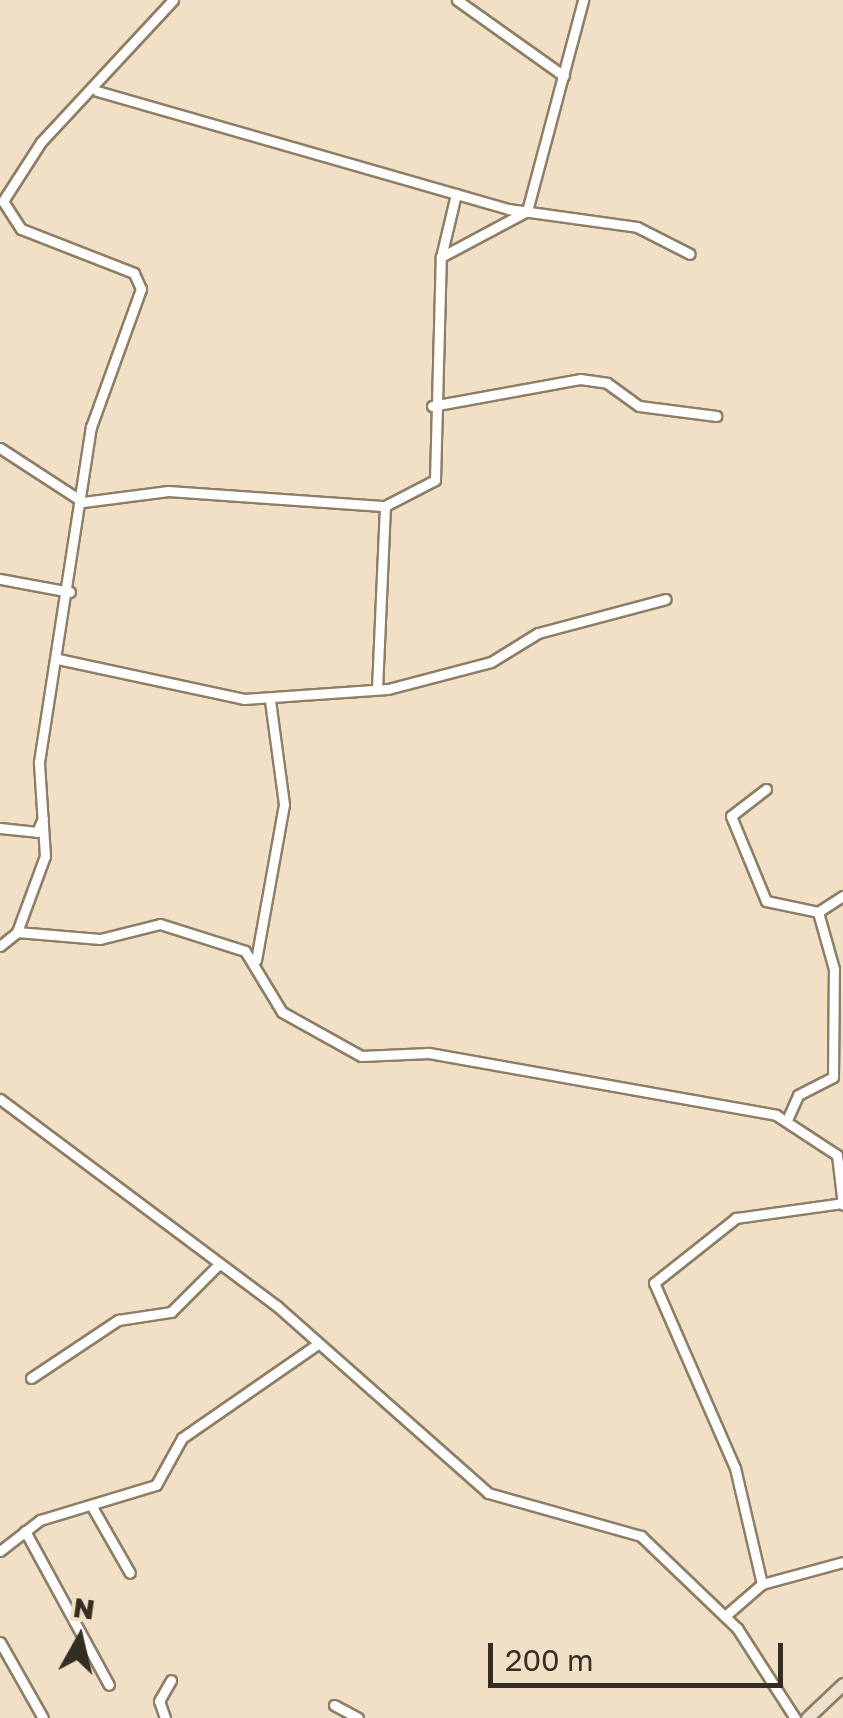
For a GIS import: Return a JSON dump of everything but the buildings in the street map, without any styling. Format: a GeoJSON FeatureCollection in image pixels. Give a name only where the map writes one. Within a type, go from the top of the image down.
{"type":"FeatureCollection","features":[{"type":"Feature","properties":{"kind":"main road"},"geometry":{"type":"LineString","coordinates":[[807,1718],[843,1684]]}},
{"type":"Feature","properties":{"kind":"street"},"geometry":{"type":"LineString","coordinates":[[0,946],[17,932],[44,856],[39,762],[70,592],[91,427],[140,280],[21,229],[3,201],[58,122],[97,91],[173,0]]}},
{"type":"Feature","properties":{"kind":"street"},"geometry":{"type":"LineString","coordinates":[[456,0],[564,76]]}},
{"type":"Feature","properties":{"kind":"street"},"geometry":{"type":"LineString","coordinates":[[441,257],[527,212],[583,0]]}},
{"type":"Feature","properties":{"kind":"street"},"geometry":{"type":"LineString","coordinates":[[97,91],[456,194],[527,212],[637,228],[690,254]]}},
{"type":"Feature","properties":{"kind":"street"},"geometry":{"type":"LineString","coordinates":[[0,448],[83,502],[168,490],[386,506],[432,487],[432,406],[441,257],[456,194]]}},
{"type":"Feature","properties":{"kind":"street"},"geometry":{"type":"LineString","coordinates":[[432,406],[580,379],[607,383],[639,406],[716,416]]}},
{"type":"Feature","properties":{"kind":"street"},"geometry":{"type":"LineString","coordinates":[[378,690],[386,506]]}},
{"type":"Feature","properties":{"kind":"street"},"geometry":{"type":"LineString","coordinates":[[0,579],[70,592]]}},
{"type":"Feature","properties":{"kind":"street"},"geometry":{"type":"LineString","coordinates":[[58,660],[270,700],[378,690],[475,668],[538,632],[666,599]]}},
{"type":"Feature","properties":{"kind":"street"},"geometry":{"type":"LineString","coordinates":[[270,700],[284,804],[256,960],[282,1012],[361,1056],[429,1053],[787,1120],[830,1147],[841,1165],[843,1204],[736,1218],[654,1283],[735,1468],[762,1584]]}},
{"type":"Feature","properties":{"kind":"street"},"geometry":{"type":"LineString","coordinates":[[766,789],[731,816],[766,901],[818,912],[843,896]]}},
{"type":"Feature","properties":{"kind":"street"},"geometry":{"type":"LineString","coordinates":[[0,828],[36,832],[44,817]]}},
{"type":"Feature","properties":{"kind":"street"},"geometry":{"type":"LineString","coordinates":[[787,1120],[798,1095],[831,1082],[838,1056],[834,970],[818,912]]}},
{"type":"Feature","properties":{"kind":"street"},"geometry":{"type":"LineString","coordinates":[[17,932],[100,939],[152,923],[256,960]]}},
{"type":"Feature","properties":{"kind":"street"},"geometry":{"type":"LineString","coordinates":[[0,1099],[318,1344],[488,1493],[641,1536],[725,1616],[795,1718]]}},
{"type":"Feature","properties":{"kind":"street"},"geometry":{"type":"LineString","coordinates":[[32,1378],[118,1320],[171,1312],[218,1265]]}},
{"type":"Feature","properties":{"kind":"street"},"geometry":{"type":"LineString","coordinates":[[0,1551],[25,1531],[166,1478],[182,1438],[318,1344]]}},
{"type":"Feature","properties":{"kind":"street"},"geometry":{"type":"LineString","coordinates":[[91,1505],[130,1573]]}},
{"type":"Feature","properties":{"kind":"street"},"geometry":{"type":"LineString","coordinates":[[25,1531],[108,1685]]}},
{"type":"Feature","properties":{"kind":"street"},"geometry":{"type":"LineString","coordinates":[[725,1616],[762,1584],[843,1562]]}},
{"type":"Feature","properties":{"kind":"street"},"geometry":{"type":"LineString","coordinates":[[0,1642],[43,1718]]}},
{"type":"Feature","properties":{"kind":"street"},"geometry":{"type":"LineString","coordinates":[[166,1718],[159,1701],[171,1680]]}},
{"type":"Feature","properties":{"kind":"street"},"geometry":{"type":"LineString","coordinates":[[334,1705],[358,1718]]}}]}
